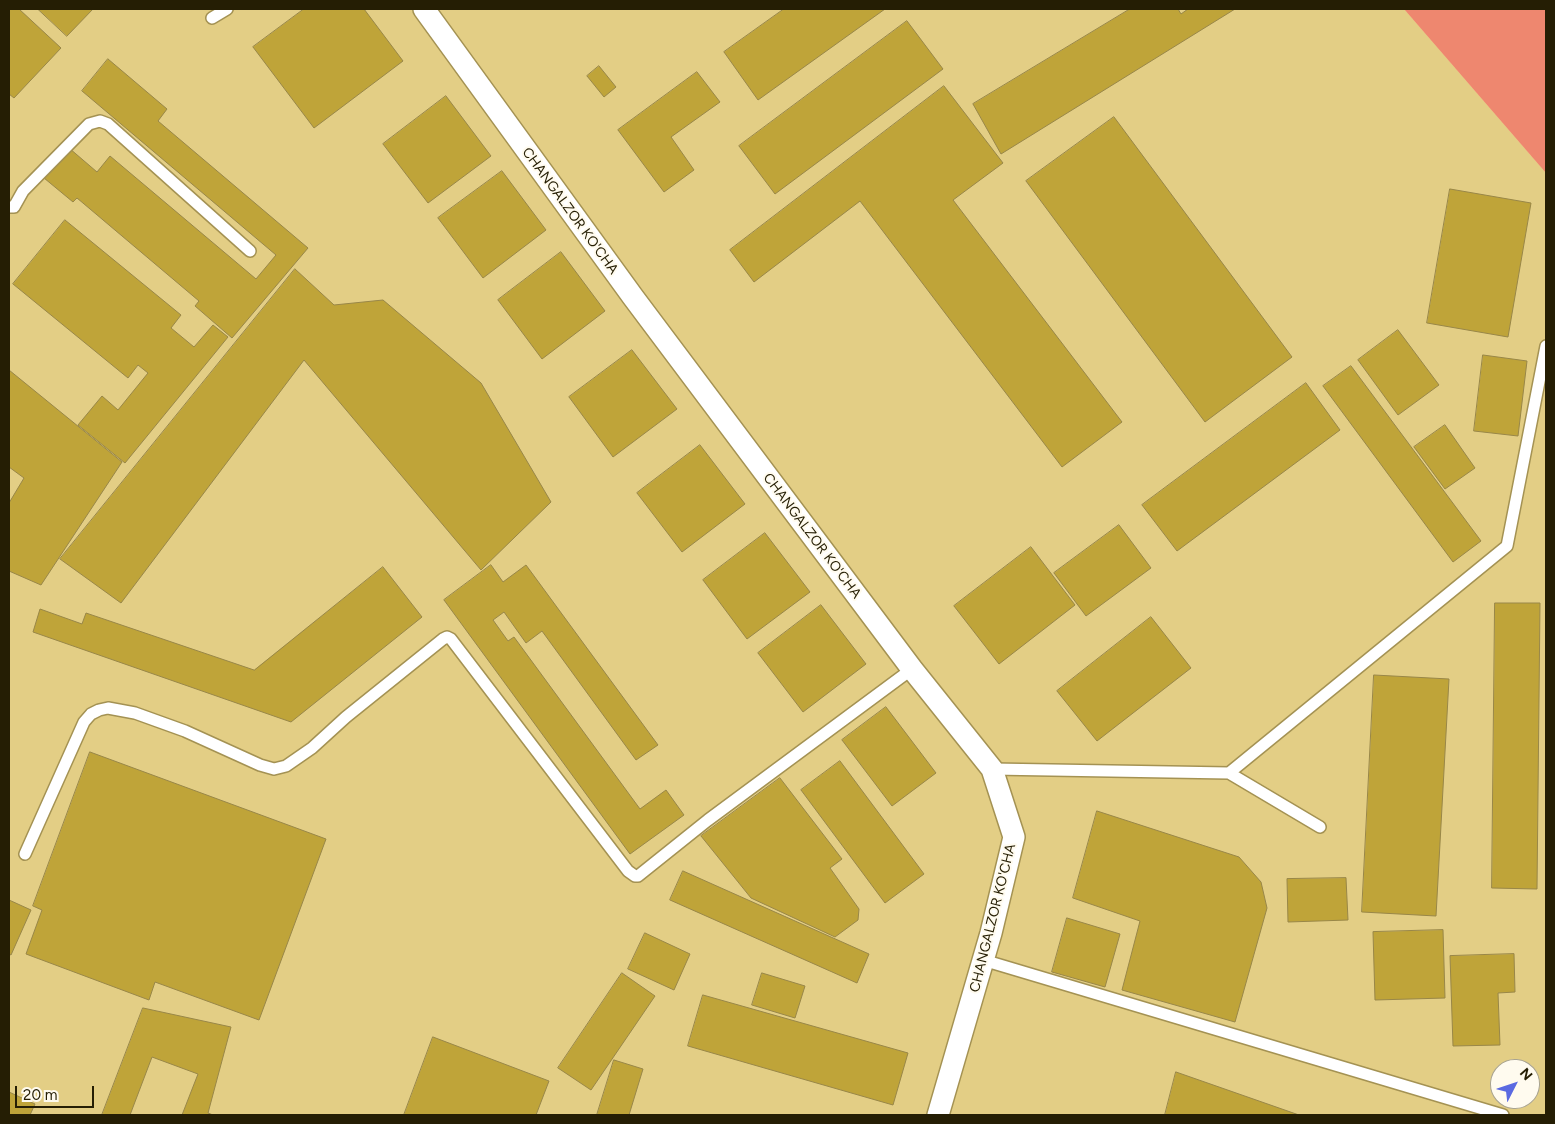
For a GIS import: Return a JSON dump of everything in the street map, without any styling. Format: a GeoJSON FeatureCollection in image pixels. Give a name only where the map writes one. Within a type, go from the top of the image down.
{"type":"FeatureCollection","features":[{"type":"Feature","properties":{"kind":"street","name":"CHANGALZOR KO'CHA"},"geometry":{"type":"LineString","coordinates":[[424,9],[633,297],[912,668],[992,769],[1014,838],[991,933],[938,1115]]}},
{"type":"Feature","properties":{"kind":"lane"},"geometry":{"type":"LineString","coordinates":[[212,18],[227,9]]}},
{"type":"Feature","properties":{"kind":"lane"},"geometry":{"type":"LineString","coordinates":[[9,207],[14,207],[23,192],[89,124],[100,120],[108,124],[250,251]]}},
{"type":"Feature","properties":{"kind":"lane"},"geometry":{"type":"LineString","coordinates":[[1229,773],[1507,546],[1546,346]]}},
{"type":"Feature","properties":{"kind":"lane"},"geometry":{"type":"LineString","coordinates":[[25,854],[84,722],[91,714],[108,708],[135,712],[185,731],[260,765],[274,769],[286,766],[312,748],[346,717],[447,637],[451,639],[628,871],[638,876],[708,820],[912,668]]}},
{"type":"Feature","properties":{"kind":"lane"},"geometry":{"type":"LineString","coordinates":[[992,769],[1229,773],[1320,827]]}},
{"type":"Feature","properties":{"kind":"lane"},"geometry":{"type":"LineString","coordinates":[[983,960],[1503,1115]]}},
{"type":"Feature","properties":{"kind":"shaded area"},"geometry":{"type":"Polygon","coordinates":[[[9,9],[1404,9],[1546,173],[1546,1115],[9,1115],[9,9]]]}},
{"type":"Feature","properties":{"kind":"shaded area"},"geometry":{"type":"Polygon","coordinates":[[[1404,9],[1546,9],[1546,173],[1404,9]]]}},
{"type":"Feature","properties":{"kind":"building"},"geometry":{"type":"Polygon","coordinates":[[[9,9],[19,9],[61,48],[14,98],[9,94],[9,9]]]}},
{"type":"Feature","properties":{"kind":"building"},"geometry":{"type":"Polygon","coordinates":[[[38,9],[93,9],[67,36],[38,9]]]}},
{"type":"Feature","properties":{"kind":"building"},"geometry":{"type":"Polygon","coordinates":[[[304,9],[364,9],[403,61],[314,128],[253,47],[304,9]]]}},
{"type":"Feature","properties":{"kind":"building"},"geometry":{"type":"Polygon","coordinates":[[[784,9],[885,9],[758,100],[724,52],[784,9]]]}},
{"type":"Feature","properties":{"kind":"building"},"geometry":{"type":"Polygon","coordinates":[[[1130,9],[1178,9],[1181,14],[1188,9],[1235,9],[1001,154],[973,104],[1130,9]]]}},
{"type":"Feature","properties":{"kind":"building"},"geometry":{"type":"Polygon","coordinates":[[[907,21],[943,69],[775,194],[739,146],[907,21]]]}},
{"type":"Feature","properties":{"kind":"building"},"geometry":{"type":"Polygon","coordinates":[[[108,59],[167,109],[158,121],[308,248],[232,338],[195,306],[199,301],[77,198],[73,202],[44,178],[69,148],[97,172],[110,156],[256,279],[276,255],[82,91],[108,59]]]}},
{"type":"Feature","properties":{"kind":"building"},"geometry":{"type":"Polygon","coordinates":[[[599,66],[616,87],[604,97],[587,76],[599,66]]]}},
{"type":"Feature","properties":{"kind":"building"},"geometry":{"type":"Polygon","coordinates":[[[697,72],[720,102],[671,137],[694,170],[664,192],[618,130],[697,72]]]}},
{"type":"Feature","properties":{"kind":"building"},"geometry":{"type":"Polygon","coordinates":[[[944,86],[1003,163],[953,200],[1122,422],[1062,467],[860,201],[754,282],[730,250],[944,86]]]}},
{"type":"Feature","properties":{"kind":"building"},"geometry":{"type":"Polygon","coordinates":[[[446,96],[491,156],[428,203],[383,144],[446,96]]]}},
{"type":"Feature","properties":{"kind":"building"},"geometry":{"type":"Polygon","coordinates":[[[1114,117],[1292,357],[1205,422],[1026,181],[1114,117]]]}},
{"type":"Feature","properties":{"kind":"building"},"geometry":{"type":"Polygon","coordinates":[[[502,171],[546,230],[483,278],[438,218],[502,171]]]}},
{"type":"Feature","properties":{"kind":"building"},"geometry":{"type":"Polygon","coordinates":[[[1450,189],[1531,203],[1508,337],[1427,323],[1450,189]]]}},
{"type":"Feature","properties":{"kind":"building"},"geometry":{"type":"Polygon","coordinates":[[[65,220],[181,315],[171,328],[194,347],[213,325],[228,337],[125,463],[78,425],[102,396],[118,410],[148,373],[138,365],[128,378],[13,284],[65,220]]]}},
{"type":"Feature","properties":{"kind":"building"},"geometry":{"type":"Polygon","coordinates":[[[561,252],[605,311],[542,359],[498,300],[561,252]]]}},
{"type":"Feature","properties":{"kind":"building"},"geometry":{"type":"Polygon","coordinates":[[[295,269],[334,305],[383,300],[481,383],[551,502],[481,570],[304,360],[121,603],[60,559],[295,269]]]}},
{"type":"Feature","properties":{"kind":"building"},"geometry":{"type":"Polygon","coordinates":[[[1398,330],[1439,385],[1398,415],[1358,360],[1398,330]]]}},
{"type":"Feature","properties":{"kind":"building"},"geometry":{"type":"Polygon","coordinates":[[[632,350],[677,409],[613,457],[569,397],[632,350]]]}},
{"type":"Feature","properties":{"kind":"building"},"geometry":{"type":"Polygon","coordinates":[[[1483,355],[1527,361],[1518,436],[1474,431],[1483,355]]]}},
{"type":"Feature","properties":{"kind":"building"},"geometry":{"type":"Polygon","coordinates":[[[1351,366],[1481,541],[1453,562],[1323,386],[1351,366]]]}},
{"type":"Feature","properties":{"kind":"building"},"geometry":{"type":"Polygon","coordinates":[[[9,370],[122,462],[41,585],[9,571],[9,503],[24,478],[9,467],[9,370]]]}},
{"type":"Feature","properties":{"kind":"building"},"geometry":{"type":"Polygon","coordinates":[[[1306,383],[1340,430],[1177,551],[1142,505],[1306,383]]]}},
{"type":"Feature","properties":{"kind":"building"},"geometry":{"type":"Polygon","coordinates":[[[1445,425],[1475,468],[1445,489],[1414,447],[1445,425]]]}},
{"type":"Feature","properties":{"kind":"building"},"geometry":{"type":"Polygon","coordinates":[[[700,445],[745,504],[682,552],[637,493],[700,445]]]}},
{"type":"Feature","properties":{"kind":"building"},"geometry":{"type":"Polygon","coordinates":[[[1119,525],[1151,568],[1086,616],[1054,573],[1119,525]]]}},
{"type":"Feature","properties":{"kind":"building"},"geometry":{"type":"Polygon","coordinates":[[[765,533],[810,592],[747,639],[703,580],[765,533]]]}},
{"type":"Feature","properties":{"kind":"building"},"geometry":{"type":"Polygon","coordinates":[[[1031,547],[1075,605],[999,664],[954,606],[1031,547]]]}},
{"type":"Feature","properties":{"kind":"building"},"geometry":{"type":"Polygon","coordinates":[[[491,565],[503,582],[526,565],[658,745],[636,760],[542,631],[526,643],[504,612],[493,620],[508,641],[514,637],[640,809],[666,790],[684,815],[630,854],[444,600],[491,565]]]}},
{"type":"Feature","properties":{"kind":"building"},"geometry":{"type":"Polygon","coordinates":[[[383,567],[422,617],[291,722],[33,632],[40,609],[82,624],[86,613],[254,670],[383,567]]]}},
{"type":"Feature","properties":{"kind":"building"},"geometry":{"type":"Polygon","coordinates":[[[1495,603],[1540,603],[1537,889],[1492,888],[1495,603]]]}},
{"type":"Feature","properties":{"kind":"building"},"geometry":{"type":"Polygon","coordinates":[[[821,605],[866,664],[803,712],[758,653],[821,605]]]}},
{"type":"Feature","properties":{"kind":"building"},"geometry":{"type":"Polygon","coordinates":[[[1151,617],[1191,668],[1097,741],[1057,691],[1151,617]]]}},
{"type":"Feature","properties":{"kind":"building"},"geometry":{"type":"Polygon","coordinates":[[[1374,675],[1449,679],[1436,916],[1362,912],[1374,675]]]}},
{"type":"Feature","properties":{"kind":"building"},"geometry":{"type":"Polygon","coordinates":[[[886,707],[936,773],[892,806],[842,740],[886,707]]]}},
{"type":"Feature","properties":{"kind":"building"},"geometry":{"type":"Polygon","coordinates":[[[90,752],[326,839],[259,1020],[155,982],[149,1000],[26,954],[42,910],[33,906],[90,752]]]}},
{"type":"Feature","properties":{"kind":"building"},"geometry":{"type":"Polygon","coordinates":[[[840,761],[924,874],[885,903],[801,790],[840,761]]]}},
{"type":"Feature","properties":{"kind":"building"},"geometry":{"type":"Polygon","coordinates":[[[780,778],[842,859],[830,868],[859,909],[858,920],[835,937],[751,898],[701,836],[780,778]]]}},
{"type":"Feature","properties":{"kind":"building"},"geometry":{"type":"Polygon","coordinates":[[[1097,811],[1239,857],[1261,882],[1267,908],[1235,1022],[1122,990],[1140,921],[1073,898],[1097,811]]]}},
{"type":"Feature","properties":{"kind":"building"},"geometry":{"type":"Polygon","coordinates":[[[683,871],[869,954],[857,983],[670,900],[683,871]]]}},
{"type":"Feature","properties":{"kind":"building"},"geometry":{"type":"Polygon","coordinates":[[[1346,878],[1348,920],[1288,922],[1287,879],[1346,878]]]}},
{"type":"Feature","properties":{"kind":"building"},"geometry":{"type":"Polygon","coordinates":[[[9,900],[31,910],[11,955],[9,954],[9,900]]]}},
{"type":"Feature","properties":{"kind":"building"},"geometry":{"type":"Polygon","coordinates":[[[1067,918],[1120,934],[1105,987],[1052,972],[1067,918]]]}},
{"type":"Feature","properties":{"kind":"building"},"geometry":{"type":"Polygon","coordinates":[[[1443,930],[1445,998],[1375,1000],[1373,932],[1443,930]]]}},
{"type":"Feature","properties":{"kind":"building"},"geometry":{"type":"Polygon","coordinates":[[[645,933],[690,954],[674,990],[628,969],[645,933]]]}},
{"type":"Feature","properties":{"kind":"building"},"geometry":{"type":"Polygon","coordinates":[[[1514,954],[1515,992],[1498,993],[1500,1045],[1453,1046],[1450,956],[1514,954]]]}},
{"type":"Feature","properties":{"kind":"building"},"geometry":{"type":"Polygon","coordinates":[[[622,973],[655,996],[591,1090],[558,1068],[622,973]]]}},
{"type":"Feature","properties":{"kind":"building"},"geometry":{"type":"Polygon","coordinates":[[[762,973],[805,986],[795,1018],[752,1005],[762,973]]]}},
{"type":"Feature","properties":{"kind":"building"},"geometry":{"type":"Polygon","coordinates":[[[703,995],[908,1053],[893,1105],[688,1046],[703,995]]]}},
{"type":"Feature","properties":{"kind":"building"},"geometry":{"type":"Polygon","coordinates":[[[143,1008],[231,1027],[208,1113],[213,1115],[182,1115],[198,1074],[152,1057],[130,1115],[102,1115],[143,1008]]]}},
{"type":"Feature","properties":{"kind":"building"},"geometry":{"type":"Polygon","coordinates":[[[433,1037],[549,1081],[536,1115],[404,1115],[433,1037]]]}},
{"type":"Feature","properties":{"kind":"building"},"geometry":{"type":"Polygon","coordinates":[[[614,1060],[643,1069],[629,1115],[597,1115],[614,1060]]]}},
{"type":"Feature","properties":{"kind":"building"},"geometry":{"type":"Polygon","coordinates":[[[1176,1072],[1299,1115],[1165,1115],[1176,1072]]]}},
{"type":"Feature","properties":{"kind":"building"},"geometry":{"type":"Polygon","coordinates":[[[9,1092],[35,1104],[30,1115],[9,1115],[9,1092]]]}}]}
